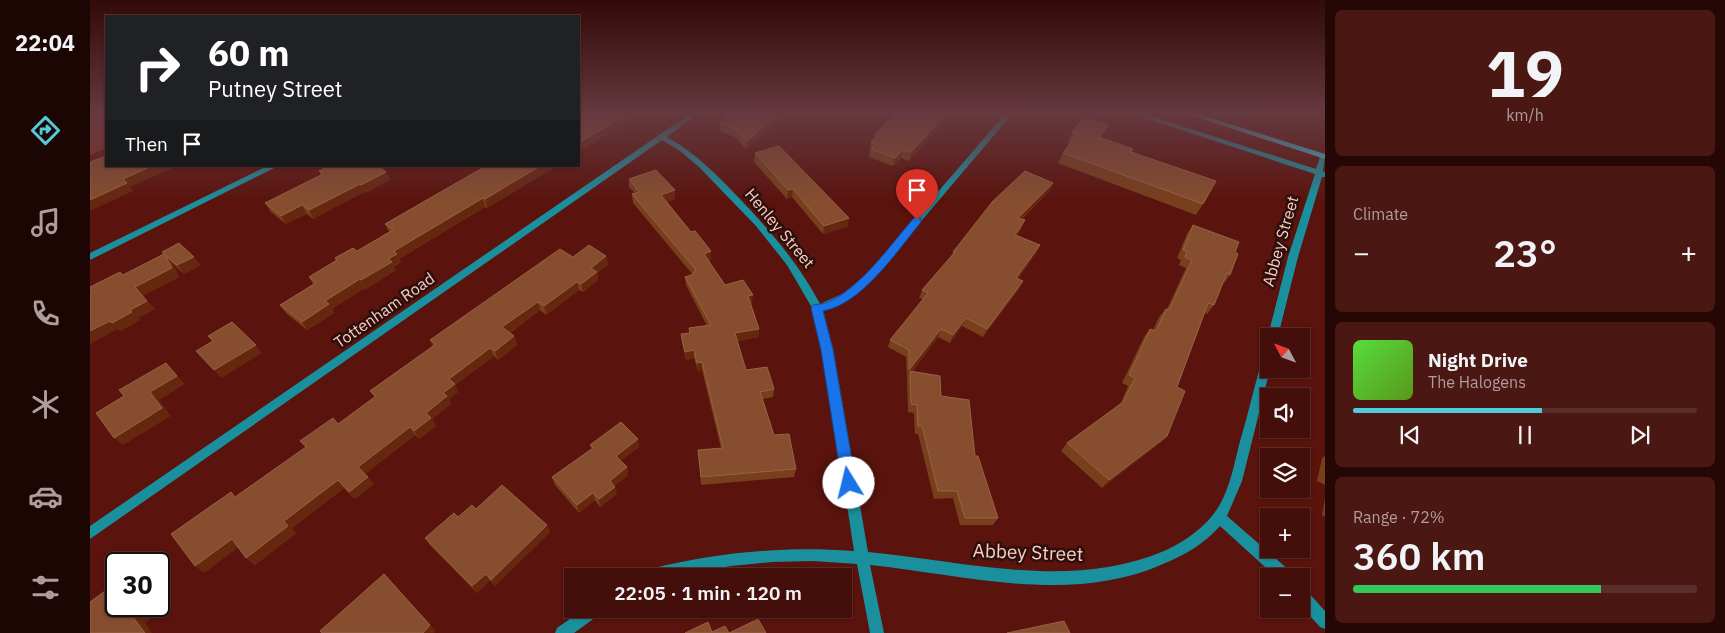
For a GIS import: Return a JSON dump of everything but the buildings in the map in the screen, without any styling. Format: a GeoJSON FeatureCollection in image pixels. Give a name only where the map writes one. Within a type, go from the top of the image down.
{"type":"FeatureCollection","features":[{"type":"Feature","properties":{"kind":"main road"},"geometry":{"type":"LineString","coordinates":[[1280,143],[1325,157]]}},
{"type":"Feature","properties":{"kind":"street","name":"Tottenham Road"},"geometry":{"type":"LineString","coordinates":[[90,533],[654,143]]}},
{"type":"Feature","properties":{"kind":"street","name":"Henley Street"},"geometry":{"type":"LineString","coordinates":[[672,143],[689,152],[764,230],[800,275],[817,308],[822,322],[834,388],[861,559],[878,633]]}},
{"type":"Feature","properties":{"kind":"street"},"geometry":{"type":"LineString","coordinates":[[817,308],[830,306],[848,295],[868,277],[984,143]]}},
{"type":"Feature","properties":{"kind":"street"},"geometry":{"type":"LineString","coordinates":[[1225,143],[1322,174]]}},
{"type":"Feature","properties":{"kind":"street","name":"Abbey Street"},"geometry":{"type":"LineString","coordinates":[[1275,328],[1294,257],[1322,174],[1325,157]]}},
{"type":"Feature","properties":{"kind":"street"},"geometry":{"type":"LineString","coordinates":[[90,257],[272,167]]}},
{"type":"Feature","properties":{"kind":"street","name":"Abbey Street"},"geometry":{"type":"LineString","coordinates":[[679,568],[721,560],[761,556],[811,555],[1011,575],[1054,577],[1122,572],[1146,566],[1188,545],[1208,530],[1219,517],[1232,493],[1262,378]]}},
{"type":"Feature","properties":{"kind":"street"},"geometry":{"type":"LineString","coordinates":[[1219,517],[1275,568]]}},
{"type":"Feature","properties":{"kind":"street"},"geometry":{"type":"LineString","coordinates":[[1310,605],[1325,622]]}},
{"type":"Feature","properties":{"kind":"street"},"geometry":{"type":"LineString","coordinates":[[562,633],[583,618]]}},
{"type":"Feature","properties":{"kind":"shaded area"},"geometry":{"type":"Polygon","coordinates":[[[90,143],[105,143],[105,148],[90,155],[90,143]]]}},
{"type":"Feature","properties":{"kind":"route"},"geometry":{"type":"LineString","coordinates":[[849,483],[822,322],[817,308],[830,306],[848,295],[868,277],[917,220]]}}]}
